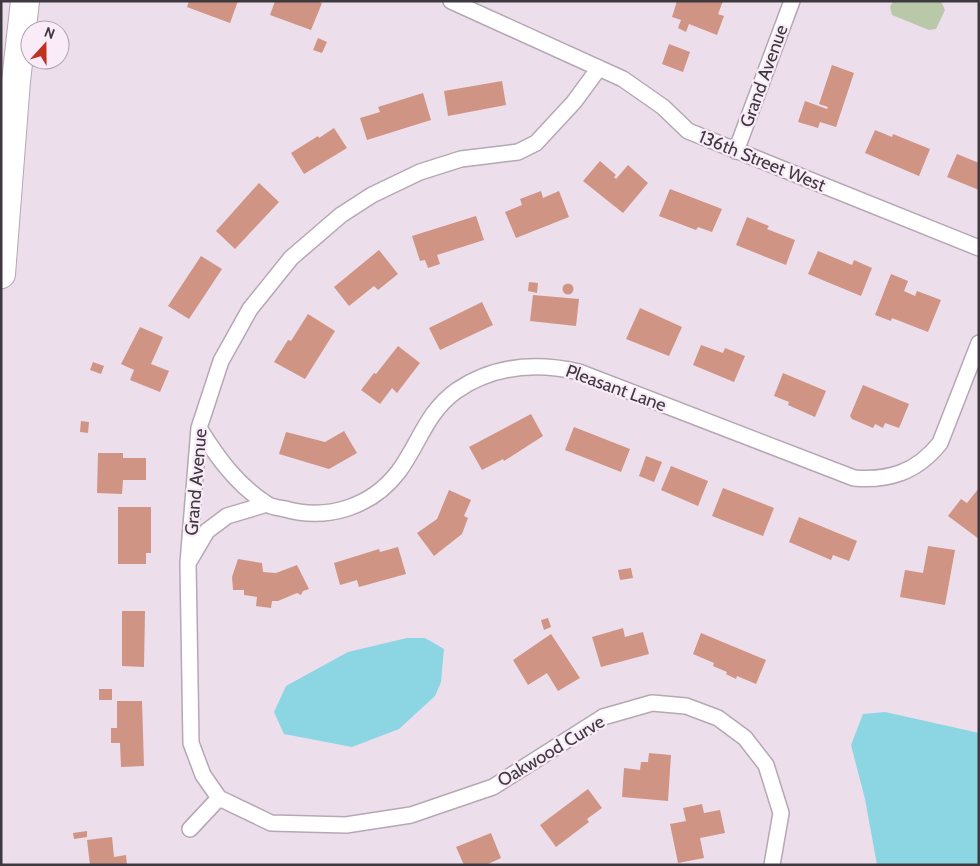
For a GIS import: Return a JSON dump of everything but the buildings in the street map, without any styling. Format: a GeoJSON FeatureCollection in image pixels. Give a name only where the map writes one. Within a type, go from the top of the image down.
{"type":"FeatureCollection","features":[{"type":"Feature","properties":{"kind":"highway"},"geometry":{"type":"LineString","coordinates":[[1,274],[15,91],[25,1]]}},
{"type":"Feature","properties":{"kind":"street","name":"136th Street West"},"geometry":{"type":"LineString","coordinates":[[451,1],[600,68],[647,94],[688,131],[979,248]]}},
{"type":"Feature","properties":{"kind":"street","name":"Grand Avenue"},"geometry":{"type":"LineString","coordinates":[[736,151],[792,1]]}},
{"type":"Feature","properties":{"kind":"street","name":"Grand Avenue"},"geometry":{"type":"LineString","coordinates":[[219,798],[203,775],[191,743],[188,563],[199,428],[222,361],[250,309],[286,264],[314,236],[341,215],[372,195],[420,172],[462,159],[518,152],[536,143],[574,102],[600,68]]}},
{"type":"Feature","properties":{"kind":"street","name":"Pleasant Lane"},"geometry":{"type":"LineString","coordinates":[[199,428],[220,462],[268,504],[300,514],[338,512],[368,500],[399,471],[429,418],[455,392],[492,372],[535,365],[556,366],[579,372],[854,478],[872,480],[893,477],[907,471],[923,461],[940,443],[979,343]]}},
{"type":"Feature","properties":{"kind":"street"},"geometry":{"type":"LineString","coordinates":[[188,563],[207,531],[227,516],[268,504]]}},
{"type":"Feature","properties":{"kind":"street","name":"Oakwood Curve"},"geometry":{"type":"LineString","coordinates":[[219,798],[271,824],[346,825],[411,815],[493,787],[603,717],[652,703],[686,706],[718,718],[745,738],[766,764],[781,813],[772,865]]}},
{"type":"Feature","properties":{"kind":"street"},"geometry":{"type":"LineString","coordinates":[[190,829],[219,798]]}},
{"type":"Feature","properties":{"kind":"green space"},"geometry":{"type":"Polygon","coordinates":[[[893,1],[941,1],[945,10],[936,29],[929,30],[892,15],[890,7],[893,1]]]}},
{"type":"Feature","properties":{"kind":"water"},"geometry":{"type":"Polygon","coordinates":[[[407,638],[425,638],[444,649],[441,682],[435,696],[399,729],[352,747],[284,734],[274,712],[286,686],[348,652],[407,638]]]}},
{"type":"Feature","properties":{"kind":"water"},"geometry":{"type":"Polygon","coordinates":[[[885,712],[979,733],[979,865],[877,865],[865,799],[851,745],[863,714],[885,712]]]}}]}
